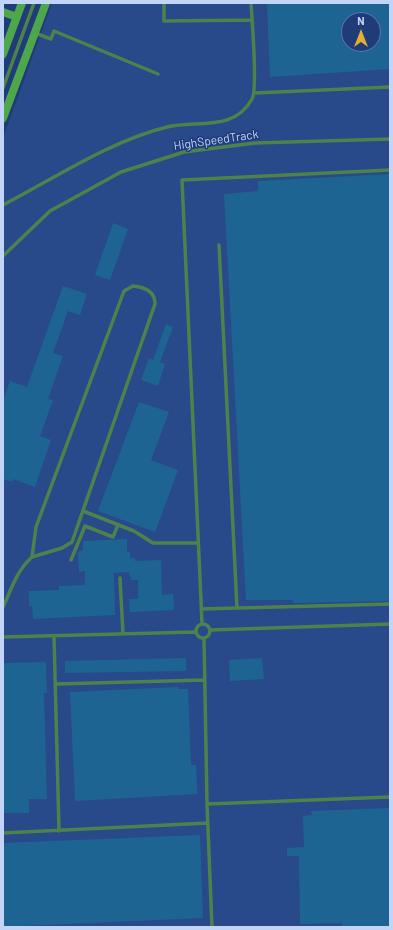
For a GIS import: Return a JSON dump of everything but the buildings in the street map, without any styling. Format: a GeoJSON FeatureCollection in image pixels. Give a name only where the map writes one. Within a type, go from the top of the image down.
{"type":"FeatureCollection","features":[{"type":"Feature","properties":{"kind":"main road"},"geometry":{"type":"LineString","coordinates":[[3,54],[22,3]]}},
{"type":"Feature","properties":{"kind":"main road"},"geometry":{"type":"LineString","coordinates":[[3,118],[46,3]]}},
{"type":"Feature","properties":{"kind":"main road"},"geometry":{"type":"LineString","coordinates":[[3,12],[17,17]]}},
{"type":"Feature","properties":{"kind":"lane"},"geometry":{"type":"LineString","coordinates":[[3,88],[34,3]]}},
{"type":"Feature","properties":{"kind":"lane"},"geometry":{"type":"LineString","coordinates":[[164,3],[164,21],[252,20]]}},
{"type":"Feature","properties":{"kind":"lane"},"geometry":{"type":"LineString","coordinates":[[3,205],[85,162],[147,133],[169,127],[229,121],[245,108],[255,93],[251,3]]}},
{"type":"Feature","properties":{"kind":"lane"},"geometry":{"type":"LineString","coordinates":[[35,33],[51,39],[54,31],[158,74]]}},
{"type":"Feature","properties":{"kind":"lane"},"geometry":{"type":"LineString","coordinates":[[255,93],[390,87]]}},
{"type":"Feature","properties":{"kind":"lane","name":"HighSpeedTrack"},"geometry":{"type":"LineString","coordinates":[[3,256],[50,211],[121,172],[184,152],[255,143],[390,139]]}},
{"type":"Feature","properties":{"kind":"lane"},"geometry":{"type":"LineString","coordinates":[[202,623],[182,180],[390,170]]}},
{"type":"Feature","properties":{"kind":"lane"},"geometry":{"type":"LineString","coordinates":[[219,245],[237,608]]}},
{"type":"Feature","properties":{"kind":"lane"},"geometry":{"type":"LineString","coordinates":[[3,608],[20,571],[32,557],[62,548],[72,542],[155,304],[155,298],[145,288],[133,286],[124,291],[36,527],[32,557]]}},
{"type":"Feature","properties":{"kind":"lane"},"geometry":{"type":"LineString","coordinates":[[83,511],[134,531],[153,543],[198,543]]}},
{"type":"Feature","properties":{"kind":"lane"},"geometry":{"type":"LineString","coordinates":[[71,560],[85,526],[113,537],[118,525]]}},
{"type":"Feature","properties":{"kind":"lane"},"geometry":{"type":"LineString","coordinates":[[120,578],[123,634]]}},
{"type":"Feature","properties":{"kind":"lane"},"geometry":{"type":"LineString","coordinates":[[201,608],[390,604]]}},
{"type":"Feature","properties":{"kind":"lane"},"geometry":{"type":"LineString","coordinates":[[202,623],[207,625],[210,630]]}},
{"type":"Feature","properties":{"kind":"lane"},"geometry":{"type":"LineString","coordinates":[[195,632],[196,627],[202,623]]}},
{"type":"Feature","properties":{"kind":"lane"},"geometry":{"type":"LineString","coordinates":[[210,630],[390,624]]}},
{"type":"Feature","properties":{"kind":"lane"},"geometry":{"type":"LineString","coordinates":[[204,638],[208,636],[210,630]]}},
{"type":"Feature","properties":{"kind":"lane"},"geometry":{"type":"LineString","coordinates":[[3,637],[195,632]]}},
{"type":"Feature","properties":{"kind":"lane"},"geometry":{"type":"LineString","coordinates":[[195,632],[199,637],[204,638]]}},
{"type":"Feature","properties":{"kind":"lane"},"geometry":{"type":"LineString","coordinates":[[54,636],[59,831]]}},
{"type":"Feature","properties":{"kind":"lane"},"geometry":{"type":"LineString","coordinates":[[204,638],[207,804],[212,927]]}},
{"type":"Feature","properties":{"kind":"lane"},"geometry":{"type":"LineString","coordinates":[[56,684],[205,680]]}},
{"type":"Feature","properties":{"kind":"lane"},"geometry":{"type":"LineString","coordinates":[[207,804],[390,797]]}},
{"type":"Feature","properties":{"kind":"lane"},"geometry":{"type":"LineString","coordinates":[[3,833],[208,823]]}},
{"type":"Feature","properties":{"kind":"shaded area"},"geometry":{"type":"Polygon","coordinates":[[[52,3],[390,3],[390,927],[3,927],[3,138],[52,3]]]}}]}
